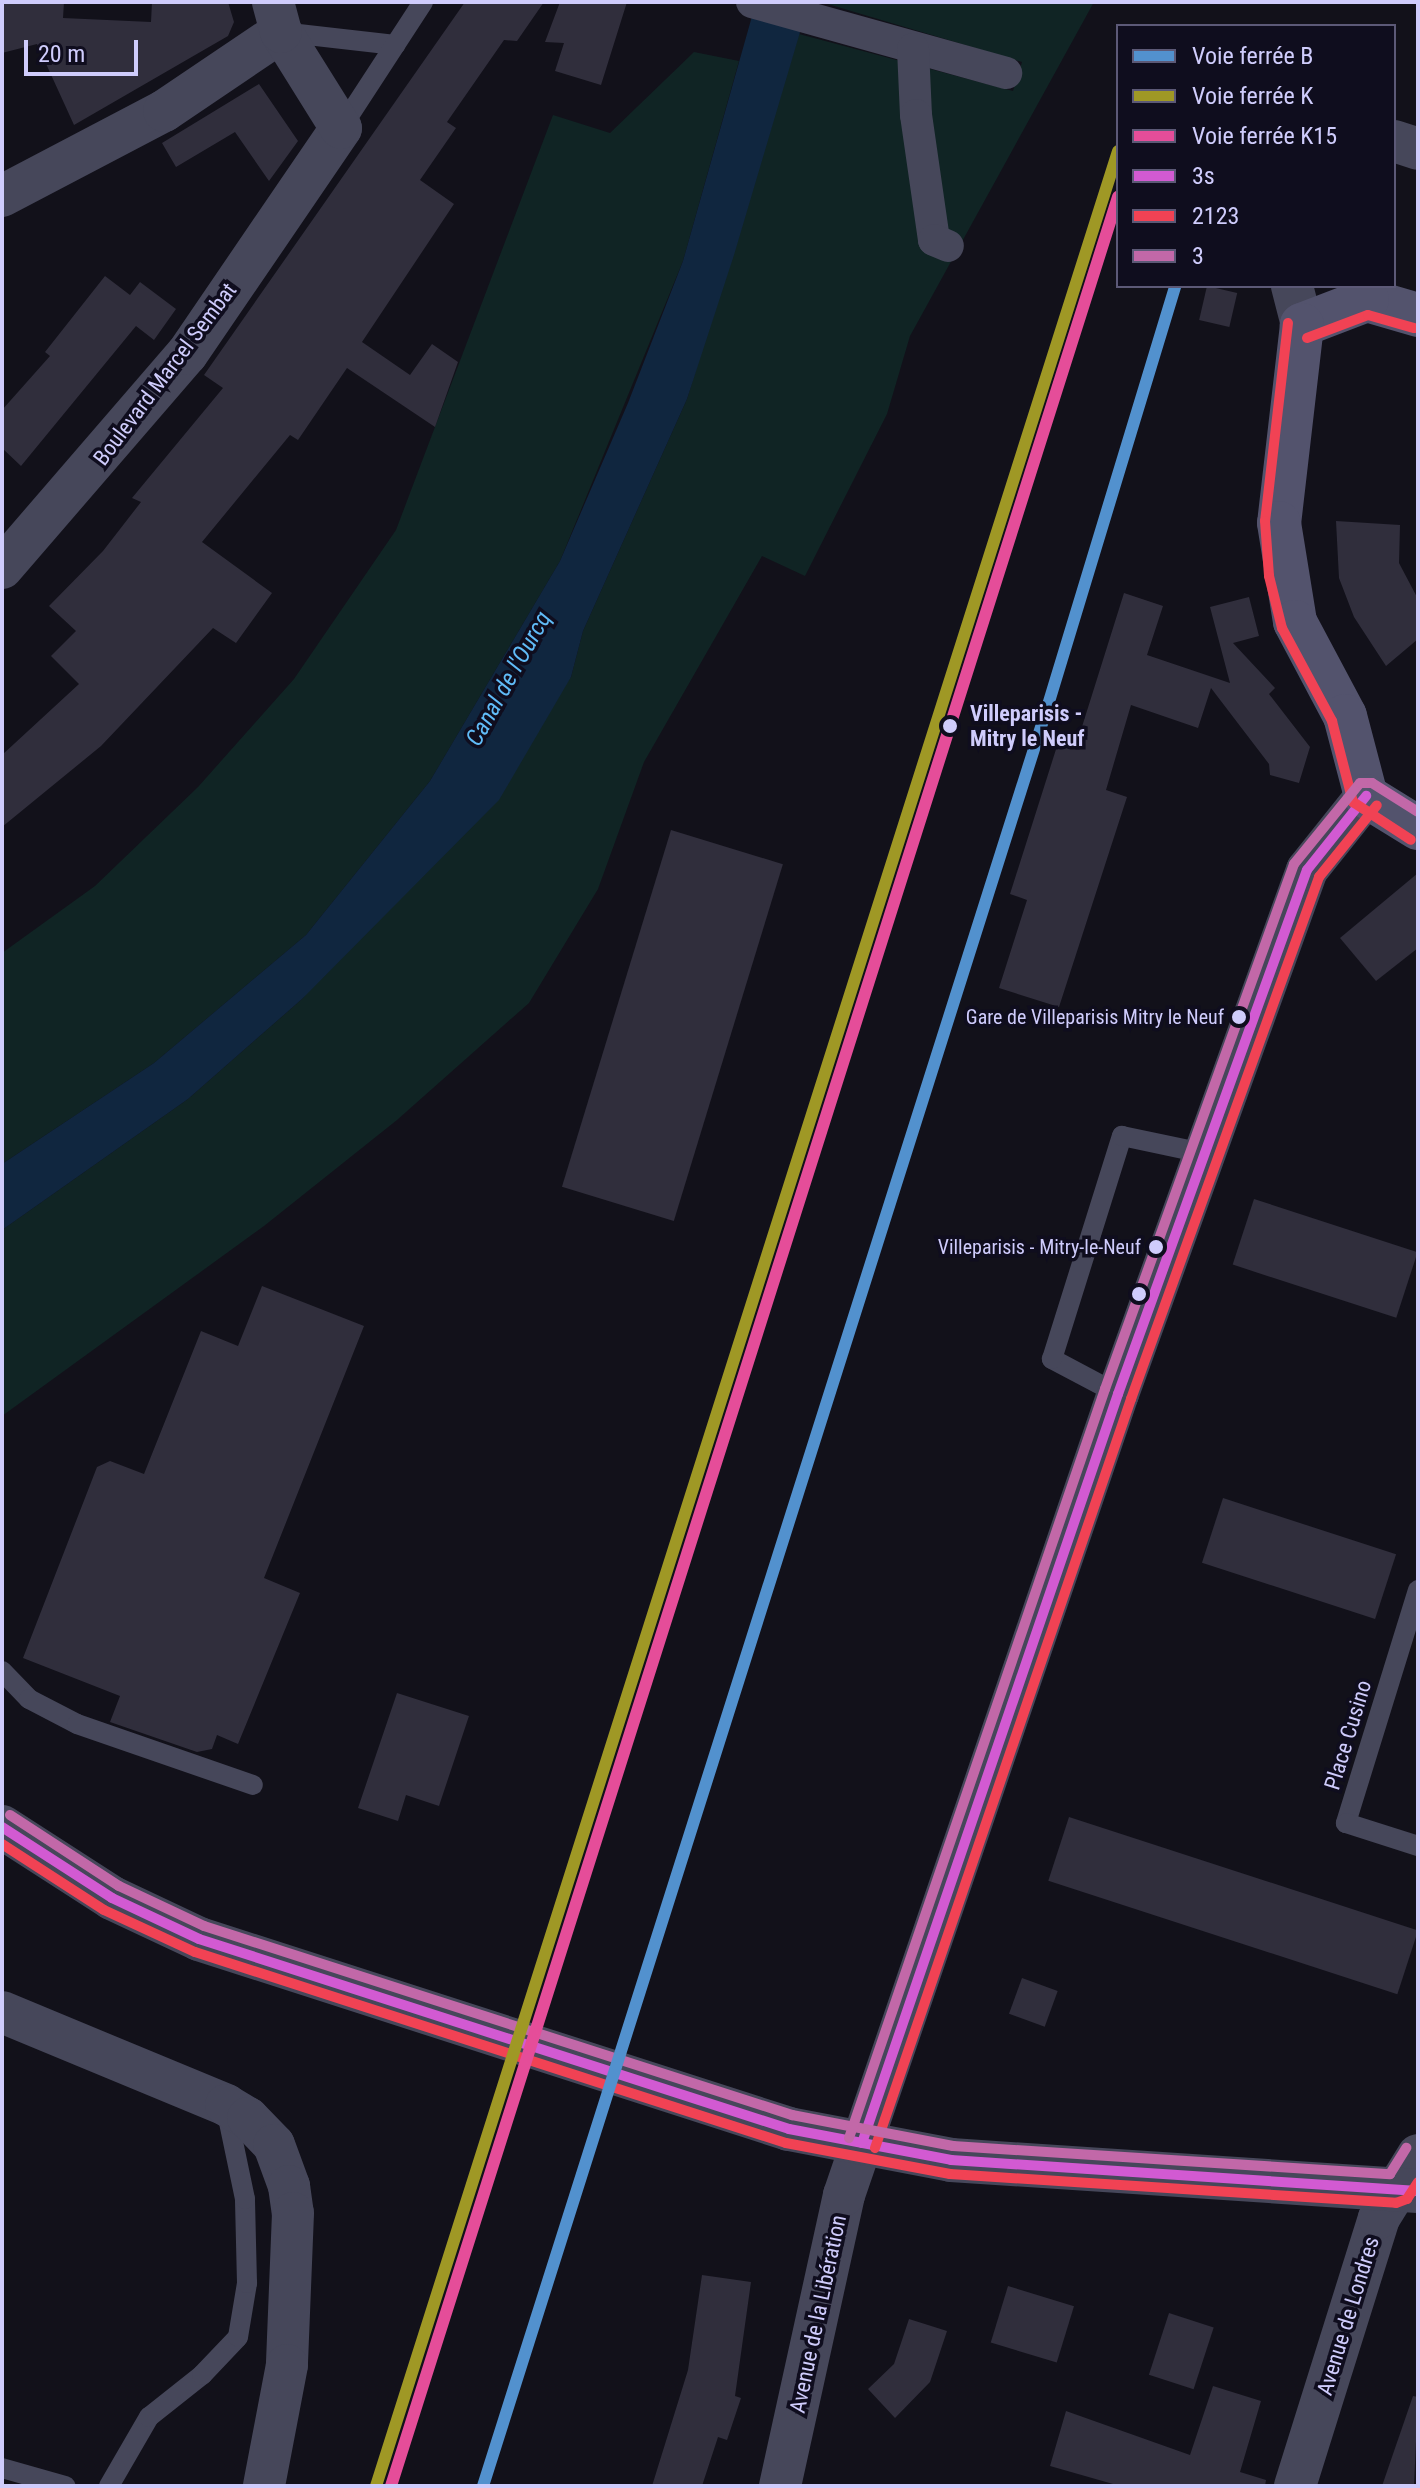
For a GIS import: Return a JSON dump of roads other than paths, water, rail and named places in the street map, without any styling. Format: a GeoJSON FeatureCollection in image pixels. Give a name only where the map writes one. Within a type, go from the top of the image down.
{"type":"FeatureCollection","features":[{"type":"Feature","properties":{"kind":"main road"},"geometry":{"type":"LineString","coordinates":[[1418,315],[1367,300],[1297,306],[1280,507],[1283,573],[1295,622],[1345,716],[1366,796],[1418,828]]}},
{"type":"Feature","properties":{"kind":"street"},"geometry":{"type":"LineString","coordinates":[[752,2],[1006,73]]}},
{"type":"Feature","properties":{"kind":"street"},"geometry":{"type":"LineString","coordinates":[[2,196],[164,111],[277,17],[341,128]]}},
{"type":"Feature","properties":{"kind":"street"},"geometry":{"type":"LineString","coordinates":[[913,49],[916,115],[934,240],[948,246]]}},
{"type":"Feature","properties":{"kind":"street","name":"Boulevard Marcel Sembat"},"geometry":{"type":"LineString","coordinates":[[2,568],[187,354],[341,128]]}},
{"type":"Feature","properties":{"kind":"street"},"geometry":{"type":"LineString","coordinates":[[1396,142],[1418,149]]}},
{"type":"Feature","properties":{"kind":"street","name":"Avenue de la Libération"},"geometry":{"type":"LineString","coordinates":[[780,2486],[844,2195],[1118,1394],[1307,870],[1366,796]]}},
{"type":"Feature","properties":{"kind":"street"},"geometry":{"type":"LineString","coordinates":[[2,1827],[112,1898],[199,1939],[789,2129],[951,2160],[1411,2178]]}},
{"type":"Feature","properties":{"kind":"street"},"geometry":{"type":"LineString","coordinates":[[2,2012],[226,2105],[248,2118],[274,2145],[289,2186],[293,2213],[287,2365],[264,2486]]}},
{"type":"Feature","properties":{"kind":"street","name":"Avenue de Londres"},"geometry":{"type":"LineString","coordinates":[[1295,2486],[1379,2218],[1411,2178]]}},
{"type":"Feature","properties":{"kind":"lane"},"geometry":{"type":"LineString","coordinates":[[341,128],[423,2]]}},
{"type":"Feature","properties":{"kind":"lane"},"geometry":{"type":"LineString","coordinates":[[277,17],[395,45]]}},
{"type":"Feature","properties":{"kind":"lane"},"geometry":{"type":"LineString","coordinates":[[1118,1394],[1052,1359],[1122,1136],[1203,1153]]}},
{"type":"Feature","properties":{"kind":"lane","name":"Place Cusino"},"geometry":{"type":"LineString","coordinates":[[1418,1590],[1346,1823],[1418,1846]]}},
{"type":"Feature","properties":{"kind":"lane"},"geometry":{"type":"LineString","coordinates":[[2,1671],[29,1699],[77,1724],[253,1785]]}},
{"type":"Feature","properties":{"kind":"lane"},"geometry":{"type":"LineString","coordinates":[[109,2486],[149,2417],[202,2375],[238,2337],[247,2283],[245,2199],[226,2105]]}},
{"type":"Feature","properties":{"kind":"lane"},"geometry":{"type":"LineString","coordinates":[[2,2468],[65,2486]]}},
{"type":"Feature","properties":{"kind":"water","name":"Canal de l'Ourcq"},"geometry":{"type":"Polygon","coordinates":[[[756,2],[809,2],[734,255],[687,399],[583,631],[571,677],[499,800],[302,999],[188,1099],[2,1230],[2,1164],[154,1063],[306,935],[430,781],[560,561],[628,403],[683,261],[756,2]]]}},
{"type":"Feature","properties":{"kind":"rail line","name":"K"},"geometry":{"type":"LineString","coordinates":[[376,2486],[1116,157]]}},
{"type":"Feature","properties":{"kind":"rail line","name":"K15"},"geometry":{"type":"LineString","coordinates":[[391,2486],[1116,203]]}},
{"type":"Feature","properties":{"kind":"rail line","name":"B"},"geometry":{"type":"LineString","coordinates":[[483,2486],[1048,705],[1174,288]]}},
{"type":"Feature","properties":{"kind":"place","name":"Villeparisis - Mitry le Neuf"},"geometry":{"type":"Point","coordinates":[950,726]}},
{"type":"Feature","properties":{"kind":"place","name":"Gare de Villeparisis Mitry le Neuf"},"geometry":{"type":"Point","coordinates":[1239,1017]}},
{"type":"Feature","properties":{"kind":"place","name":"Villeparisis - Mitry-le-Neuf"},"geometry":{"type":"Point","coordinates":[1156,1247]}}]}
